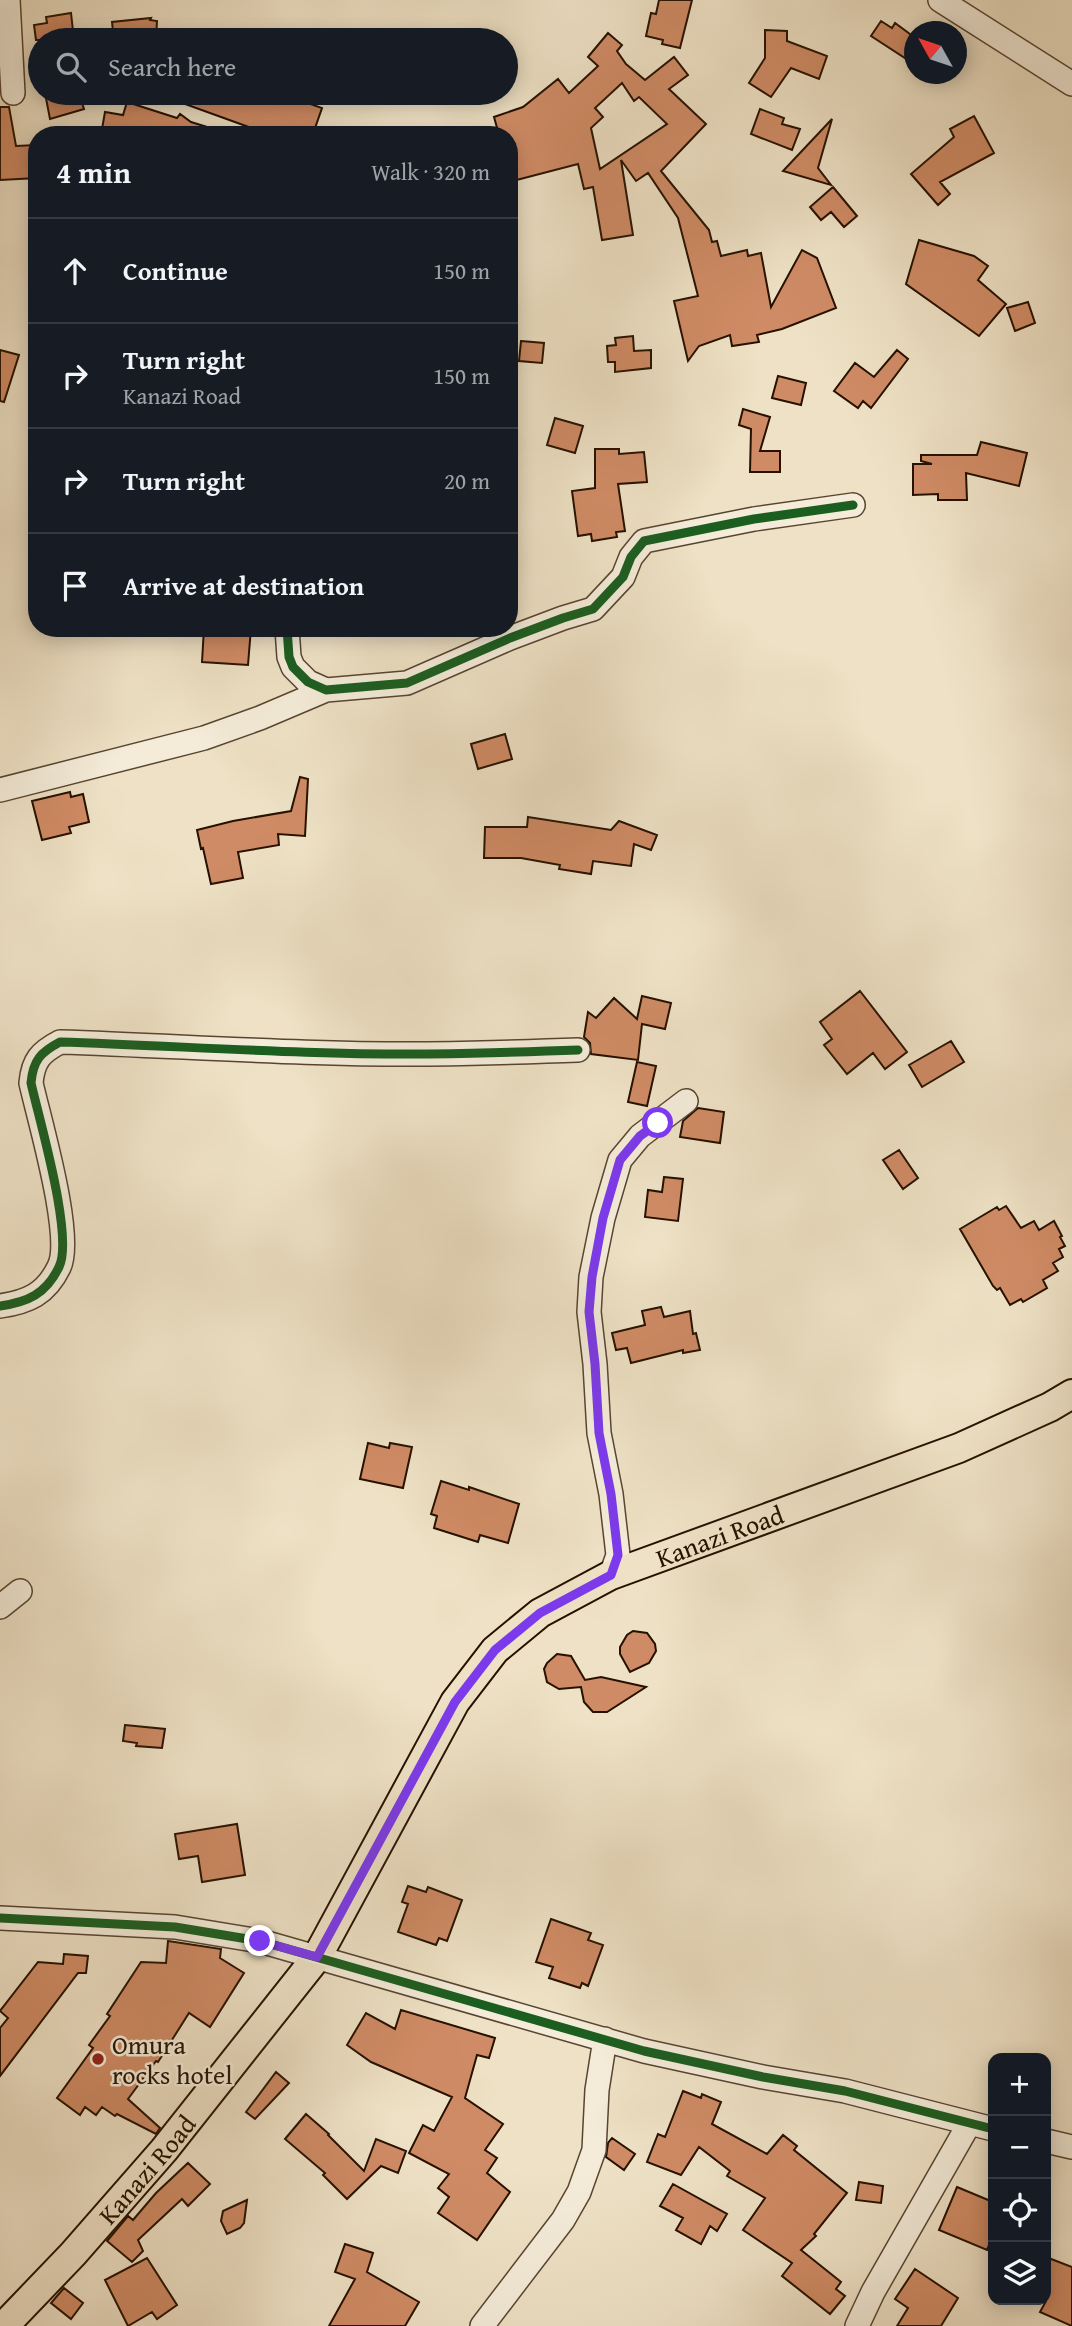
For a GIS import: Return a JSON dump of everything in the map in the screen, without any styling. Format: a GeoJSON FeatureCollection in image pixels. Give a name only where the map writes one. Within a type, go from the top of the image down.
{"type":"FeatureCollection","features":[{"type":"Feature","properties":{"kind":"main road","name":"Kanazi Road"},"geometry":{"type":"LineString","coordinates":[[4,2326],[164,2150],[317,1957],[455,1702],[495,1650],[540,1613],[611,1575],[959,1448],[1050,1407],[1072,1394]]}},
{"type":"Feature","properties":{"kind":"street"},"geometry":{"type":"LineString","coordinates":[[8,0],[13,93]]}},
{"type":"Feature","properties":{"kind":"street"},"geometry":{"type":"LineString","coordinates":[[940,0],[1072,84]]}},
{"type":"Feature","properties":{"kind":"street"},"geometry":{"type":"LineString","coordinates":[[518,635],[593,609],[623,577],[631,557],[644,541],[754,519],[853,505]]}},
{"type":"Feature","properties":{"kind":"street"},"geometry":{"type":"LineString","coordinates":[[288,637],[289,657],[293,667],[309,682],[326,690]]}},
{"type":"Feature","properties":{"kind":"street"},"geometry":{"type":"LineString","coordinates":[[0,790],[204,738],[326,690],[407,683],[513,637]]}},
{"type":"Feature","properties":{"kind":"street"},"geometry":{"type":"LineString","coordinates":[[0,1307],[36,1297],[61,1265],[63,1243],[58,1193],[31,1083],[32,1069],[44,1050],[60,1042],[178,1045],[236,1050],[428,1054],[578,1050]]}},
{"type":"Feature","properties":{"kind":"street"},"geometry":{"type":"LineString","coordinates":[[611,1575],[618,1555],[611,1494],[599,1433],[589,1312],[592,1277],[603,1218],[620,1160],[640,1136],[686,1101]]}},
{"type":"Feature","properties":{"kind":"street"},"geometry":{"type":"LineString","coordinates":[[0,1607],[20,1591]]}},
{"type":"Feature","properties":{"kind":"street"},"geometry":{"type":"LineString","coordinates":[[0,1918],[175,1927],[260,1941],[670,2057],[845,2091],[988,2128]]}},
{"type":"Feature","properties":{"kind":"street"},"geometry":{"type":"LineString","coordinates":[[482,2326],[563,2220],[579,2192],[594,2150],[597,2090],[605,2039]]}},
{"type":"Feature","properties":{"kind":"street"},"geometry":{"type":"LineString","coordinates":[[857,2326],[873,2292],[969,2124]]}},
{"type":"Feature","properties":{"kind":"street"},"geometry":{"type":"LineString","coordinates":[[1051,2142],[1072,2147]]}},
{"type":"Feature","properties":{"kind":"building"},"geometry":{"type":"Polygon","coordinates":[[[659,0],[692,0],[680,48],[662,44],[663,40],[646,36],[651,13],[656,14],[659,0]]]}},
{"type":"Feature","properties":{"kind":"building"},"geometry":{"type":"Polygon","coordinates":[[[71,13],[73,28],[34,28],[34,25],[47,23],[46,17],[71,13]]]}},
{"type":"Feature","properties":{"kind":"building"},"geometry":{"type":"Polygon","coordinates":[[[151,18],[150,20],[157,21],[157,28],[113,28],[112,22],[151,18]]]}},
{"type":"Feature","properties":{"kind":"building"},"geometry":{"type":"Polygon","coordinates":[[[881,21],[892,28],[895,23],[904,30],[904,57],[871,36],[881,21]]]}},
{"type":"Feature","properties":{"kind":"building"},"geometry":{"type":"Polygon","coordinates":[[[765,30],[787,31],[787,41],[827,56],[819,79],[791,68],[771,97],[749,83],[765,58],[765,30]]]}},
{"type":"Feature","properties":{"kind":"building"},"geometry":{"type":"Polygon","coordinates":[[[608,33],[622,45],[617,51],[626,64],[645,80],[674,57],[688,75],[669,89],[706,124],[661,171],[709,230],[712,242],[717,241],[721,256],[747,250],[748,256],[761,253],[771,307],[802,250],[817,258],[836,308],[782,329],[757,335],[759,342],[732,346],[730,335],[699,346],[688,361],[674,301],[698,296],[678,218],[648,173],[636,181],[621,160],[633,235],[602,240],[593,187],[584,189],[578,164],[518,180],[518,126],[496,126],[494,117],[523,107],[558,79],[569,93],[598,66],[588,57],[608,33]],[[622,83],[595,108],[603,117],[591,128],[600,169],[667,124],[639,97],[634,101],[622,83]]]}},
{"type":"Feature","properties":{"kind":"building"},"geometry":{"type":"Polygon","coordinates":[[[47,105],[83,105],[84,109],[50,119],[47,105]]]}},
{"type":"Feature","properties":{"kind":"building"},"geometry":{"type":"Polygon","coordinates":[[[126,105],[136,105],[177,118],[180,114],[191,122],[204,126],[103,126],[105,112],[123,115],[126,105]]]}},
{"type":"Feature","properties":{"kind":"building"},"geometry":{"type":"Polygon","coordinates":[[[188,105],[313,105],[322,108],[316,126],[246,126],[188,105]]]}},
{"type":"Feature","properties":{"kind":"building"},"geometry":{"type":"Polygon","coordinates":[[[0,107],[9,107],[16,146],[28,145],[28,178],[0,180],[0,107]]]}},
{"type":"Feature","properties":{"kind":"building"},"geometry":{"type":"Polygon","coordinates":[[[760,109],[784,118],[782,124],[800,129],[792,150],[751,134],[760,109]]]}},
{"type":"Feature","properties":{"kind":"building"},"geometry":{"type":"Polygon","coordinates":[[[974,116],[994,153],[940,182],[950,194],[938,205],[911,174],[954,137],[950,129],[974,116]]]}},
{"type":"Feature","properties":{"kind":"building"},"geometry":{"type":"Polygon","coordinates":[[[832,119],[818,168],[831,185],[783,171],[832,119]]]}},
{"type":"Feature","properties":{"kind":"building"},"geometry":{"type":"Polygon","coordinates":[[[833,187],[857,216],[844,227],[831,212],[821,220],[810,207],[833,187]]]}},
{"type":"Feature","properties":{"kind":"building"},"geometry":{"type":"Polygon","coordinates":[[[919,240],[974,256],[988,266],[978,280],[1006,304],[979,336],[906,284],[919,240]]]}},
{"type":"Feature","properties":{"kind":"building"},"geometry":{"type":"Polygon","coordinates":[[[1028,302],[1035,323],[1015,331],[1007,308],[1028,302]]]}},
{"type":"Feature","properties":{"kind":"building"},"geometry":{"type":"Polygon","coordinates":[[[633,336],[634,351],[651,350],[651,368],[615,372],[615,362],[608,362],[607,346],[616,345],[615,338],[633,336]]]}},
{"type":"Feature","properties":{"kind":"building"},"geometry":{"type":"Polygon","coordinates":[[[521,341],[544,343],[542,363],[519,361],[521,341]]]}},
{"type":"Feature","properties":{"kind":"building"},"geometry":{"type":"Polygon","coordinates":[[[0,350],[19,355],[4,402],[0,401],[0,350]]]}},
{"type":"Feature","properties":{"kind":"building"},"geometry":{"type":"Polygon","coordinates":[[[897,350],[908,359],[871,408],[863,401],[858,408],[834,391],[855,363],[874,377],[897,350]]]}},
{"type":"Feature","properties":{"kind":"building"},"geometry":{"type":"Polygon","coordinates":[[[778,376],[806,383],[801,405],[772,398],[778,376]]]}},
{"type":"Feature","properties":{"kind":"building"},"geometry":{"type":"Polygon","coordinates":[[[743,409],[770,417],[760,451],[780,451],[780,472],[750,472],[751,429],[739,425],[743,409]]]}},
{"type":"Feature","properties":{"kind":"building"},"geometry":{"type":"Polygon","coordinates":[[[555,418],[583,426],[575,453],[547,445],[555,418]]]}},
{"type":"Feature","properties":{"kind":"building"},"geometry":{"type":"Polygon","coordinates":[[[981,442],[1027,453],[1019,486],[966,473],[967,500],[938,500],[938,494],[913,495],[913,464],[932,464],[921,461],[921,455],[977,455],[981,442]]]}},
{"type":"Feature","properties":{"kind":"building"},"geometry":{"type":"Polygon","coordinates":[[[595,449],[619,449],[619,454],[644,452],[647,482],[618,484],[625,531],[616,532],[617,537],[592,541],[591,534],[578,536],[572,491],[595,488],[595,449]]]}},
{"type":"Feature","properties":{"kind":"building"},"geometry":{"type":"Polygon","coordinates":[[[203,637],[250,637],[248,665],[202,662],[203,637]]]}},
{"type":"Feature","properties":{"kind":"building"},"geometry":{"type":"Polygon","coordinates":[[[505,734],[512,759],[478,769],[471,744],[505,734]]]}},
{"type":"Feature","properties":{"kind":"building"},"geometry":{"type":"Polygon","coordinates":[[[300,777],[308,779],[305,836],[278,834],[279,845],[238,852],[243,878],[211,884],[197,830],[291,811],[300,777]]]}},
{"type":"Feature","properties":{"kind":"building"},"geometry":{"type":"Polygon","coordinates":[[[70,792],[71,797],[83,794],[89,822],[69,827],[71,833],[42,840],[32,801],[70,792]]]}},
{"type":"Feature","properties":{"kind":"building"},"geometry":{"type":"Polygon","coordinates":[[[528,817],[611,830],[619,821],[657,835],[651,850],[634,844],[631,866],[593,861],[591,874],[559,869],[560,865],[521,858],[484,858],[485,827],[527,827],[528,817]]]}},
{"type":"Feature","properties":{"kind":"building"},"geometry":{"type":"Polygon","coordinates":[[[860,991],[907,1052],[885,1069],[873,1053],[847,1074],[824,1045],[832,1039],[820,1022],[860,991]]]}},
{"type":"Feature","properties":{"kind":"building"},"geometry":{"type":"Polygon","coordinates":[[[642,996],[671,1003],[665,1029],[642,1024],[638,1060],[591,1054],[590,1043],[584,1037],[588,1012],[596,1018],[614,998],[637,1019],[642,996]]]}},
{"type":"Feature","properties":{"kind":"building"},"geometry":{"type":"Polygon","coordinates":[[[951,1041],[964,1062],[922,1087],[909,1065],[951,1041]]]}},
{"type":"Feature","properties":{"kind":"building"},"geometry":{"type":"Polygon","coordinates":[[[637,1062],[656,1066],[647,1106],[628,1102],[637,1062]]]}},
{"type":"Feature","properties":{"kind":"building"},"geometry":{"type":"Polygon","coordinates":[[[698,1108],[724,1112],[720,1143],[680,1137],[683,1121],[698,1108]]]}},
{"type":"Feature","properties":{"kind":"building"},"geometry":{"type":"Polygon","coordinates":[[[899,1150],[918,1178],[903,1189],[883,1160],[899,1150]]]}},
{"type":"Feature","properties":{"kind":"building"},"geometry":{"type":"Polygon","coordinates":[[[664,1177],[683,1179],[678,1221],[645,1217],[648,1190],[662,1192],[664,1177]]]}},
{"type":"Feature","properties":{"kind":"building"},"geometry":{"type":"Polygon","coordinates":[[[1006,1206],[1021,1228],[1034,1221],[1039,1230],[1054,1221],[1065,1246],[1059,1249],[1063,1257],[1053,1263],[1058,1271],[1043,1280],[1047,1288],[1023,1302],[1021,1299],[1010,1305],[1000,1288],[997,1290],[993,1286],[960,1229],[997,1207],[999,1210],[1006,1206]]]}},
{"type":"Feature","properties":{"kind":"building"},"geometry":{"type":"Polygon","coordinates":[[[661,1307],[664,1317],[690,1311],[693,1334],[696,1333],[700,1350],[683,1353],[683,1350],[631,1363],[627,1348],[616,1350],[612,1333],[645,1325],[642,1311],[661,1307]]]}},
{"type":"Feature","properties":{"kind":"building"},"geometry":{"type":"Polygon","coordinates":[[[368,1443],[389,1448],[390,1443],[412,1447],[403,1488],[360,1479],[368,1443]]]}},
{"type":"Feature","properties":{"kind":"building"},"geometry":{"type":"Polygon","coordinates":[[[441,1481],[469,1490],[469,1487],[519,1504],[508,1543],[480,1535],[478,1542],[434,1528],[437,1516],[431,1514],[441,1481]]]}},
{"type":"Feature","properties":{"kind":"building"},"geometry":{"type":"Polygon","coordinates":[[[633,1631],[647,1633],[655,1644],[656,1651],[649,1663],[630,1672],[620,1654],[620,1647],[627,1635],[633,1631]]]}},
{"type":"Feature","properties":{"kind":"building"},"geometry":{"type":"Polygon","coordinates":[[[557,1654],[571,1656],[585,1680],[601,1677],[646,1687],[607,1712],[593,1712],[584,1702],[581,1687],[559,1689],[547,1682],[544,1669],[557,1654]]]}},
{"type":"Feature","properties":{"kind":"building"},"geometry":{"type":"Polygon","coordinates":[[[125,1725],[165,1729],[162,1748],[136,1746],[137,1743],[123,1741],[125,1725]]]}},
{"type":"Feature","properties":{"kind":"building"},"geometry":{"type":"Polygon","coordinates":[[[237,1824],[245,1875],[202,1882],[198,1856],[179,1859],[175,1834],[237,1824]]]}},
{"type":"Feature","properties":{"kind":"building"},"geometry":{"type":"Polygon","coordinates":[[[408,1886],[426,1892],[428,1887],[462,1900],[447,1941],[439,1938],[436,1945],[398,1932],[408,1904],[402,1902],[408,1886]]]}},
{"type":"Feature","properties":{"kind":"building"},"geometry":{"type":"Polygon","coordinates":[[[551,1919],[591,1933],[588,1940],[603,1945],[588,1986],[582,1983],[580,1988],[549,1978],[553,1967],[536,1962],[551,1919]]]}},
{"type":"Feature","properties":{"kind":"building"},"geometry":{"type":"Polygon","coordinates":[[[168,1941],[221,1949],[220,1958],[244,1973],[210,2027],[189,2013],[158,2062],[156,2061],[128,2099],[160,2128],[156,2134],[117,2114],[115,2116],[102,2107],[96,2115],[85,2107],[80,2115],[57,2098],[93,2048],[89,2045],[110,2016],[107,2014],[141,1962],[166,1963],[168,1941]]]}},
{"type":"Feature","properties":{"kind":"building"},"geometry":{"type":"Polygon","coordinates":[[[64,1954],[88,1956],[86,1973],[78,1973],[0,2076],[0,2028],[8,2018],[0,2011],[38,1962],[63,1964],[64,1954]]]}},
{"type":"Feature","properties":{"kind":"building"},"geometry":{"type":"Polygon","coordinates":[[[401,2010],[495,2038],[489,2058],[477,2055],[465,2098],[503,2124],[485,2150],[497,2158],[487,2173],[510,2192],[477,2240],[438,2213],[449,2197],[438,2188],[449,2174],[409,2153],[423,2125],[434,2131],[452,2097],[371,2062],[347,2045],[366,2013],[395,2029],[401,2010]]]}},
{"type":"Feature","properties":{"kind":"building"},"geometry":{"type":"Polygon","coordinates":[[[276,2072],[289,2083],[255,2119],[246,2112],[276,2072]]]}},
{"type":"Feature","properties":{"kind":"building"},"geometry":{"type":"Polygon","coordinates":[[[683,2091],[701,2098],[702,2094],[721,2102],[712,2124],[767,2154],[783,2135],[797,2146],[794,2150],[847,2193],[814,2234],[816,2236],[801,2250],[841,2282],[836,2289],[845,2296],[830,2314],[782,2276],[792,2263],[743,2230],[765,2198],[727,2176],[730,2171],[699,2147],[681,2175],[647,2162],[658,2134],[665,2137],[683,2091]]]}},
{"type":"Feature","properties":{"kind":"building"},"geometry":{"type":"Polygon","coordinates":[[[306,2114],[364,2171],[376,2139],[406,2151],[398,2173],[381,2166],[347,2199],[323,2175],[325,2173],[285,2139],[306,2114]]]}},
{"type":"Feature","properties":{"kind":"building"},"geometry":{"type":"Polygon","coordinates":[[[612,2138],[635,2154],[624,2170],[606,2157],[608,2143],[612,2138]]]}},
{"type":"Feature","properties":{"kind":"building"},"geometry":{"type":"Polygon","coordinates":[[[188,2163],[210,2184],[188,2206],[182,2199],[138,2240],[143,2251],[132,2262],[107,2241],[128,2216],[133,2220],[156,2193],[188,2163]]]}},
{"type":"Feature","properties":{"kind":"building"},"geometry":{"type":"Polygon","coordinates":[[[859,2182],[883,2186],[881,2203],[856,2200],[859,2182]]]}},
{"type":"Feature","properties":{"kind":"building"},"geometry":{"type":"Polygon","coordinates":[[[673,2184],[727,2214],[717,2231],[710,2226],[701,2244],[676,2230],[683,2218],[660,2206],[673,2184]]]}},
{"type":"Feature","properties":{"kind":"building"},"geometry":{"type":"Polygon","coordinates":[[[957,2187],[988,2200],[987,2250],[939,2230],[957,2187]]]}},
{"type":"Feature","properties":{"kind":"building"},"geometry":{"type":"Polygon","coordinates":[[[247,2200],[244,2223],[227,2234],[221,2221],[223,2211],[247,2200]]]}},
{"type":"Feature","properties":{"kind":"building"},"geometry":{"type":"Polygon","coordinates":[[[345,2244],[373,2253],[367,2272],[419,2302],[405,2326],[329,2326],[355,2279],[335,2272],[345,2244]]]}},
{"type":"Feature","properties":{"kind":"building"},"geometry":{"type":"Polygon","coordinates":[[[147,2258],[177,2305],[157,2319],[152,2312],[128,2326],[105,2280],[147,2258]]]}},
{"type":"Feature","properties":{"kind":"building"},"geometry":{"type":"Polygon","coordinates":[[[1051,2259],[1072,2267],[1072,2326],[1040,2312],[1044,2305],[1051,2305],[1051,2259]]]}},
{"type":"Feature","properties":{"kind":"building"},"geometry":{"type":"Polygon","coordinates":[[[915,2269],[958,2298],[941,2326],[897,2326],[908,2308],[895,2299],[915,2269]]]}},
{"type":"Feature","properties":{"kind":"building"},"geometry":{"type":"Polygon","coordinates":[[[64,2288],[83,2303],[71,2319],[51,2303],[64,2288]]]}},
{"type":"Feature","properties":{"kind":"cycle path"},"geometry":{"type":"LineString","coordinates":[[518,635],[593,609],[623,577],[631,557],[644,541],[754,519],[853,505]]}},
{"type":"Feature","properties":{"kind":"cycle path"},"geometry":{"type":"LineString","coordinates":[[288,637],[289,657],[293,667],[308,682],[326,690],[407,683],[513,637]]}},
{"type":"Feature","properties":{"kind":"cycle path"},"geometry":{"type":"LineString","coordinates":[[0,1306],[35,1295],[48,1284],[59,1267],[62,1252],[59,1205],[31,1083],[39,1058],[60,1042],[382,1054],[578,1050]]}},
{"type":"Feature","properties":{"kind":"cycle path"},"geometry":{"type":"LineString","coordinates":[[0,1918],[175,1927],[260,1941],[644,2051],[763,2077],[845,2091],[988,2128]]}},
{"type":"Feature","properties":{"kind":"place","name":"Omura rocks hotel"},"geometry":{"type":"Point","coordinates":[98,2059]}},
{"type":"Feature","properties":{"kind":"route"},"geometry":{"type":"LineString","coordinates":[[260,1941],[317,1957],[455,1702],[495,1650],[540,1613],[611,1575],[618,1555],[611,1494],[599,1433],[589,1312],[592,1277],[613,1176],[620,1160],[640,1136],[658,1123]]}}]}
